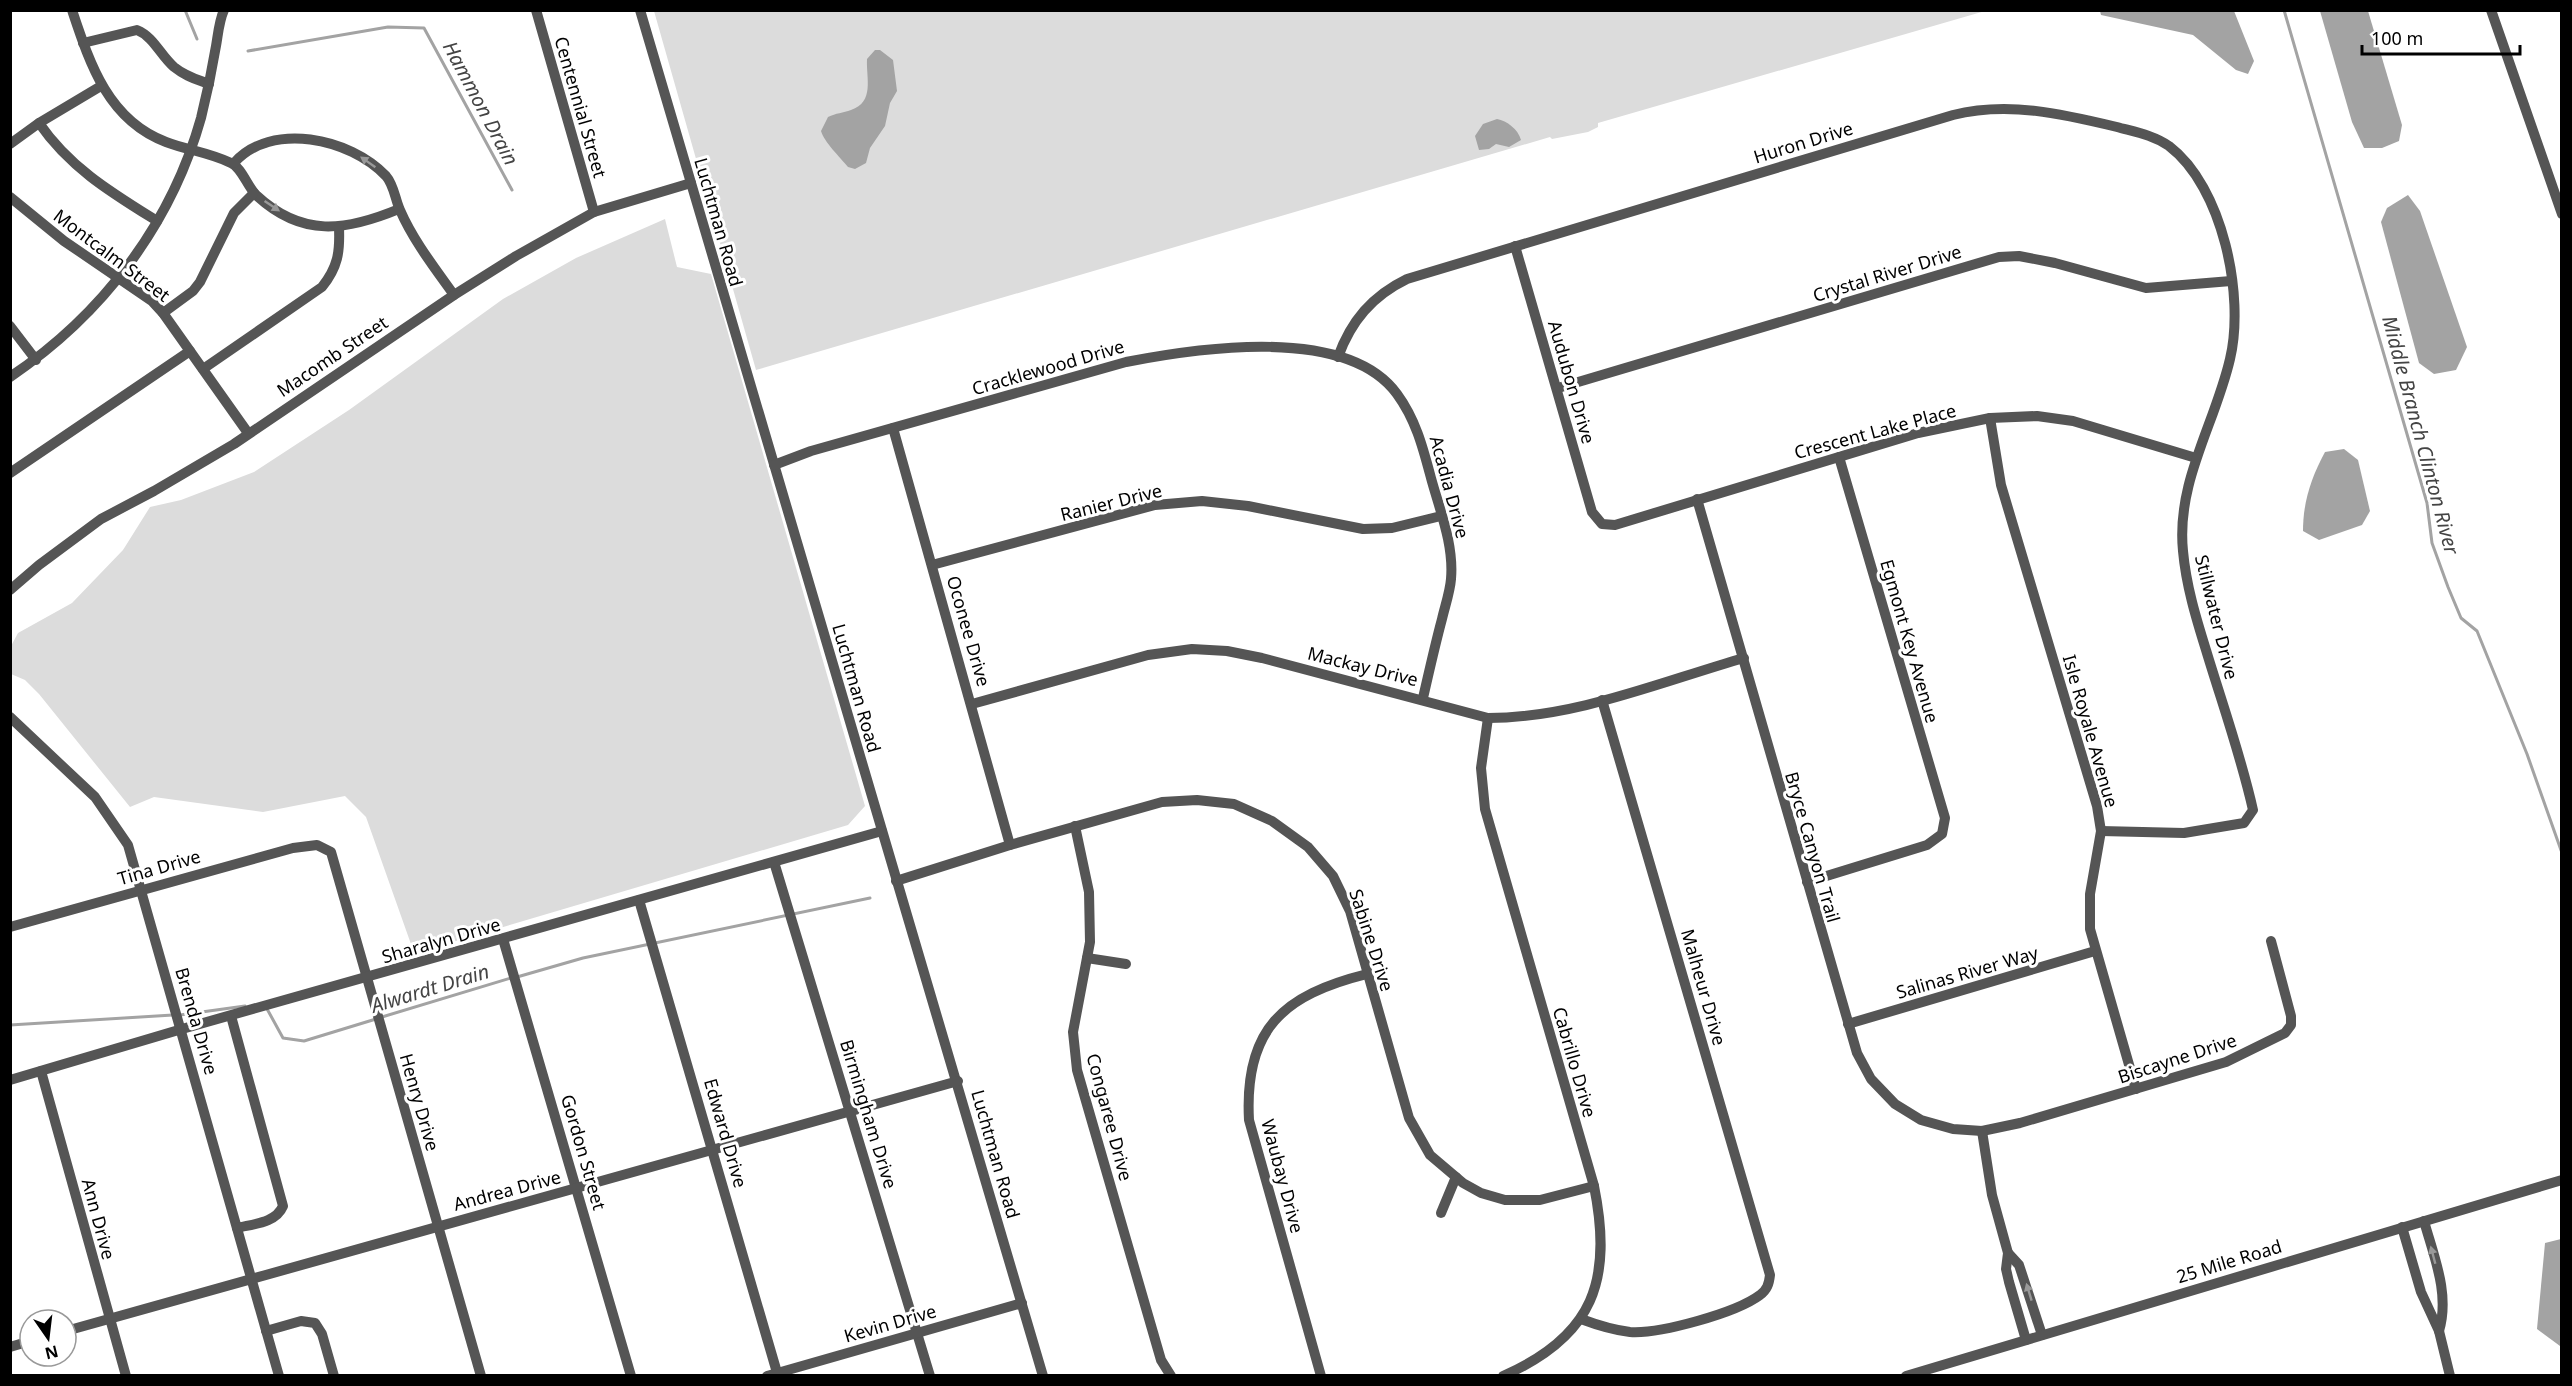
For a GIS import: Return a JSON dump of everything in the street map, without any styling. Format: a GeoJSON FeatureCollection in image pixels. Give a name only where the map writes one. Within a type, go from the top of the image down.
{"type":"FeatureCollection","features":[{"type":"Feature","properties":{"kind":"street"},"geometry":{"type":"LineString","coordinates":[[72,10],[101,86],[119,110],[137,127],[164,142],[234,163],[254,193],[273,208],[299,222],[339,228],[373,220],[399,209]]}},
{"type":"Feature","properties":{"kind":"street"},"geometry":{"type":"LineString","coordinates":[[10,377],[36,360],[77,326],[119,277],[157,221],[191,150],[209,84],[224,10]]}},
{"type":"Feature","properties":{"kind":"street","name":"Centennial Street"},"geometry":{"type":"LineString","coordinates":[[536,10],[594,212]]}},
{"type":"Feature","properties":{"kind":"street","name":"Luchtman Road"},"geometry":{"type":"LineString","coordinates":[[640,10],[896,881],[958,1081],[1043,1376]]}},
{"type":"Feature","properties":{"kind":"street"},"geometry":{"type":"LineString","coordinates":[[2491,10],[2562,214]]}},
{"type":"Feature","properties":{"kind":"street"},"geometry":{"type":"LineString","coordinates":[[83,43],[137,30],[145,33],[174,67],[187,76],[209,84]]}},
{"type":"Feature","properties":{"kind":"street"},"geometry":{"type":"LineString","coordinates":[[10,144],[39,123],[101,86]]}},
{"type":"Feature","properties":{"kind":"street","name":"Huron Drive"},"geometry":{"type":"LineString","coordinates":[[1338,357],[1350,328],[1358,317],[1390,288],[1419,275],[1953,115],[1986,110],[2028,110],[2067,115],[2149,135],[2182,157],[2211,200],[2224,238],[2231,281]]}},
{"type":"Feature","properties":{"kind":"street"},"geometry":{"type":"LineString","coordinates":[[39,123],[63,155],[82,172],[157,221]]}},
{"type":"Feature","properties":{"kind":"street"},"geometry":{"type":"LineString","coordinates":[[234,163],[245,150],[280,139],[327,143],[347,149],[387,177],[399,209],[421,249],[454,294]]}},
{"type":"Feature","properties":{"kind":"street","name":"Macomb Street"},"geometry":{"type":"LineString","coordinates":[[10,590],[39,565],[101,519],[193,469],[454,294],[594,212],[691,183]]}},
{"type":"Feature","properties":{"kind":"street"},"geometry":{"type":"LineString","coordinates":[[163,313],[193,291],[200,282],[234,213],[254,193]]}},
{"type":"Feature","properties":{"kind":"street","name":"Montcalm Street"},"geometry":{"type":"LineString","coordinates":[[10,197],[64,241],[119,277],[163,313],[248,433]]}},
{"type":"Feature","properties":{"kind":"street"},"geometry":{"type":"LineString","coordinates":[[203,369],[322,287],[330,277],[340,255],[339,228]]}},
{"type":"Feature","properties":{"kind":"street","name":"Audubon Drive"},"geometry":{"type":"LineString","coordinates":[[1515,246],[1558,388],[1592,512],[1602,524]]}},
{"type":"Feature","properties":{"kind":"street","name":"Crystal River Drive"},"geometry":{"type":"LineString","coordinates":[[1558,388],[1999,257],[2019,256],[2055,263],[2146,288],[2231,281]]}},
{"type":"Feature","properties":{"kind":"street","name":"Stillwater Drive"},"geometry":{"type":"LineString","coordinates":[[2101,831],[2184,833],[2234,826],[2250,818],[2253,810],[2192,604],[2182,550],[2186,495],[2196,458],[2231,357],[2234,315],[2231,281]]}},
{"type":"Feature","properties":{"kind":"street"},"geometry":{"type":"LineString","coordinates":[[10,326],[36,360]]}},
{"type":"Feature","properties":{"kind":"street","name":"Cracklewood Drive"},"geometry":{"type":"LineString","coordinates":[[774,465],[893,428],[1126,362],[1177,352],[1268,347],[1338,357]]}},
{"type":"Feature","properties":{"kind":"street"},"geometry":{"type":"LineString","coordinates":[[10,473],[190,351]]}},
{"type":"Feature","properties":{"kind":"street","name":"Acadia Drive"},"geometry":{"type":"LineString","coordinates":[[1338,357],[1371,370],[1396,393],[1414,421],[1449,540],[1451,581],[1423,698]]}},
{"type":"Feature","properties":{"kind":"street","name":"Crescent Lake Place"},"geometry":{"type":"LineString","coordinates":[[1602,524],[1615,525],[1918,433],[1990,418],[2037,416],[2073,421],[2196,458]]}},
{"type":"Feature","properties":{"kind":"street","name":"Isle Royale Avenue"},"geometry":{"type":"LineString","coordinates":[[1990,418],[2001,485],[2092,788],[2101,831],[2089,908],[2095,951],[2136,1089]]}},
{"type":"Feature","properties":{"kind":"street","name":"Oconee Drive"},"geometry":{"type":"LineString","coordinates":[[893,428],[1010,844]]}},
{"type":"Feature","properties":{"kind":"street","name":"Egmont Key Avenue"},"geometry":{"type":"LineString","coordinates":[[1807,882],[1919,849],[1942,834],[1945,818],[1839,457]]}},
{"type":"Feature","properties":{"kind":"street","name":"Bryce Canyon Trail"},"geometry":{"type":"LineString","coordinates":[[1697,500],[1744,658],[1763,736],[1857,1053],[1871,1079],[1895,1104],[1921,1120],[1953,1129],[1982,1131]]}},
{"type":"Feature","properties":{"kind":"street","name":"Ranier Drive"},"geometry":{"type":"LineString","coordinates":[[933,565],[1155,505],[1202,501],[1236,505],[1363,529],[1392,528],[1441,516]]}},
{"type":"Feature","properties":{"kind":"street","name":"Mackay Drive"},"geometry":{"type":"LineString","coordinates":[[972,704],[1148,655],[1192,649],[1227,651],[1262,658],[1423,698],[1488,718],[1520,718],[1561,712],[1744,658]]}},
{"type":"Feature","properties":{"kind":"street","name":"Malheur Drive"},"geometry":{"type":"LineString","coordinates":[[1581,1319],[1608,1329],[1650,1331],[1718,1313],[1761,1294],[1768,1285],[1770,1275],[1602,700]]}},
{"type":"Feature","properties":{"kind":"street","name":"Brenda Drive"},"geometry":{"type":"LineString","coordinates":[[10,717],[95,797],[113,820],[128,845],[143,890],[279,1376]]}},
{"type":"Feature","properties":{"kind":"street","name":"Cabrillo Drive"},"geometry":{"type":"LineString","coordinates":[[1488,718],[1481,768],[1485,809],[1594,1186],[1601,1221],[1602,1252],[1597,1287],[1581,1319],[1562,1339],[1529,1364],[1503,1376]]}},
{"type":"Feature","properties":{"kind":"street","name":"Sabine Drive"},"geometry":{"type":"LineString","coordinates":[[896,881],[1010,844],[1162,802],[1197,800],[1234,804],[1272,821],[1308,847],[1333,876],[1350,911],[1409,1118],[1430,1155],[1456,1177],[1481,1193],[1505,1200],[1540,1200],[1594,1186]]}},
{"type":"Feature","properties":{"kind":"street","name":"Congaree Drive"},"geometry":{"type":"LineString","coordinates":[[1076,826],[1089,892],[1090,942],[1073,1032],[1077,1070],[1161,1360],[1171,1376]]}},
{"type":"Feature","properties":{"kind":"street","name":"Sharalyn Drive"},"geometry":{"type":"LineString","coordinates":[[10,1080],[182,1029],[882,831]]}},
{"type":"Feature","properties":{"kind":"street","name":"Tina Drive"},"geometry":{"type":"LineString","coordinates":[[10,927],[230,863],[293,848],[317,845]]}},
{"type":"Feature","properties":{"kind":"street","name":"Henry Drive"},"geometry":{"type":"LineString","coordinates":[[317,845],[325,848],[334,860],[481,1376]]}},
{"type":"Feature","properties":{"kind":"street","name":"Birmingham Drive"},"geometry":{"type":"LineString","coordinates":[[774,862],[930,1376]]}},
{"type":"Feature","properties":{"kind":"street","name":"Edward Drive"},"geometry":{"type":"LineString","coordinates":[[639,900],[714,1149],[774,1375]]}},
{"type":"Feature","properties":{"kind":"street","name":"Gordon Street"},"geometry":{"type":"LineString","coordinates":[[503,939],[632,1376]]}},
{"type":"Feature","properties":{"kind":"street","name":"Biscayne Drive"},"geometry":{"type":"LineString","coordinates":[[1982,1131],[2020,1124],[2226,1062],[2285,1033],[2291,1025],[2291,1016],[2271,940]]}},
{"type":"Feature","properties":{"kind":"street","name":"Salinas River Way"},"geometry":{"type":"LineString","coordinates":[[1848,1024],[2095,951]]}},
{"type":"Feature","properties":{"kind":"street"},"geometry":{"type":"LineString","coordinates":[[1087,958],[1126,964]]}},
{"type":"Feature","properties":{"kind":"street","name":"Waubay Drive"},"geometry":{"type":"LineString","coordinates":[[1322,1376],[1250,1120],[1247,1086],[1256,1054],[1272,1024],[1295,1001],[1329,984],[1367,974]]}},
{"type":"Feature","properties":{"kind":"street"},"geometry":{"type":"LineString","coordinates":[[231,1016],[284,1206],[281,1212],[271,1220],[237,1228]]}},
{"type":"Feature","properties":{"kind":"street","name":"Ann Drive"},"geometry":{"type":"LineString","coordinates":[[41,1071],[126,1376]]}},
{"type":"Feature","properties":{"kind":"street","name":"Andrea Drive"},"geometry":{"type":"LineString","coordinates":[[78,1328],[251,1277],[958,1081]]}},
{"type":"Feature","properties":{"kind":"street"},"geometry":{"type":"LineString","coordinates":[[1982,1131],[1992,1195],[2008,1253],[2006,1269],[2026,1340]]}},
{"type":"Feature","properties":{"kind":"street"},"geometry":{"type":"LineString","coordinates":[[1441,1213],[1456,1177]]}},
{"type":"Feature","properties":{"kind":"street","name":"25 Mile Road"},"geometry":{"type":"LineString","coordinates":[[1906,1376],[2562,1180]]}},
{"type":"Feature","properties":{"kind":"street"},"geometry":{"type":"LineString","coordinates":[[2424,1221],[2442,1286],[2445,1313],[2439,1331]]}},
{"type":"Feature","properties":{"kind":"street"},"geometry":{"type":"LineString","coordinates":[[2402,1227],[2421,1292],[2439,1331],[2450,1376]]}},
{"type":"Feature","properties":{"kind":"street"},"geometry":{"type":"LineString","coordinates":[[2008,1253],[2019,1265],[2042,1335]]}},
{"type":"Feature","properties":{"kind":"street"},"geometry":{"type":"LineString","coordinates":[[2421,1292],[2442,1286]]}},
{"type":"Feature","properties":{"kind":"street","name":"Kevin Drive"},"geometry":{"type":"LineString","coordinates":[[774,1375],[1022,1303]]}},
{"type":"Feature","properties":{"kind":"street"},"geometry":{"type":"LineString","coordinates":[[267,1331],[301,1321],[315,1323],[322,1334],[334,1376]]}},
{"type":"Feature","properties":{"kind":"shaded area"},"geometry":{"type":"Polygon","coordinates":[[[654,11],[1985,11],[1598,123],[1598,127],[1588,132],[1552,139],[1550,137],[756,370],[654,11]]]}},
{"type":"Feature","properties":{"kind":"shaded area"},"geometry":{"type":"Polygon","coordinates":[[[2100,11],[2234,11],[2254,61],[2248,74],[2236,70],[2193,35],[2101,15],[2100,11]]]}},
{"type":"Feature","properties":{"kind":"shaded area"},"geometry":{"type":"Polygon","coordinates":[[[2320,11],[2368,11],[2402,125],[2399,141],[2382,148],[2364,148],[2352,122],[2320,11]]]}},
{"type":"Feature","properties":{"kind":"shaded area"},"geometry":{"type":"Polygon","coordinates":[[[875,50],[880,50],[893,60],[897,91],[890,103],[885,126],[870,148],[866,163],[855,169],[848,167],[829,145],[821,131],[828,117],[851,110],[863,101],[868,89],[867,59],[875,50]]]}},
{"type":"Feature","properties":{"kind":"shaded area"},"geometry":{"type":"Polygon","coordinates":[[[1497,119],[1512,126],[1521,140],[1509,147],[1496,144],[1489,149],[1479,150],[1475,136],[1483,124],[1497,119]]]}},
{"type":"Feature","properties":{"kind":"shaded area"},"geometry":{"type":"Polygon","coordinates":[[[2408,195],[2420,211],[2467,347],[2456,370],[2434,374],[2419,363],[2381,222],[2387,208],[2408,195]]]}},
{"type":"Feature","properties":{"kind":"shaded area"},"geometry":{"type":"Polygon","coordinates":[[[665,219],[677,267],[711,274],[865,806],[848,825],[429,949],[412,947],[366,817],[345,796],[263,812],[154,797],[130,807],[39,694],[25,680],[11,674],[11,646],[18,633],[72,603],[123,550],[150,507],[181,500],[254,472],[349,410],[503,299],[576,258],[665,219]]]}},
{"type":"Feature","properties":{"kind":"shaded area"},"geometry":{"type":"Polygon","coordinates":[[[2344,449],[2358,460],[2370,511],[2362,525],[2319,540],[2303,531],[2304,510],[2309,490],[2325,452],[2344,449]]]}},
{"type":"Feature","properties":{"kind":"shaded area"},"geometry":{"type":"Polygon","coordinates":[[[2561,1239],[2562,1345],[2560,1346],[2537,1329],[2545,1243],[2561,1239]]]}},
{"type":"Feature","properties":{"kind":"waterway","name":"Hammon Drain"},"geometry":{"type":"LineString","coordinates":[[185,10],[197,39]]}},
{"type":"Feature","properties":{"kind":"waterway","name":"Middle Branch Clinton River"},"geometry":{"type":"LineString","coordinates":[[2284,10],[2427,503],[2432,543],[2461,618],[2477,631],[2527,754],[2562,853]]}},
{"type":"Feature","properties":{"kind":"waterway","name":"Hammon Drain"},"geometry":{"type":"LineString","coordinates":[[248,51],[388,27],[424,28],[512,190]]}},
{"type":"Feature","properties":{"kind":"waterway","name":"Alwardt Drain"},"geometry":{"type":"LineString","coordinates":[[517,977],[583,958],[870,898]]}},
{"type":"Feature","properties":{"kind":"waterway","name":"Alwardt Drain"},"geometry":{"type":"LineString","coordinates":[[382,1017],[511,978]]}},
{"type":"Feature","properties":{"kind":"waterway","name":"Alwardt Drain"},"geometry":{"type":"LineString","coordinates":[[180,1015],[245,1006]]}},
{"type":"Feature","properties":{"kind":"waterway","name":"Alwardt Drain"},"geometry":{"type":"LineString","coordinates":[[266,1007],[283,1038],[304,1041],[376,1019]]}},
{"type":"Feature","properties":{"kind":"waterway","name":"Alwardt Drain"},"geometry":{"type":"LineString","coordinates":[[10,1025],[173,1015]]}}]}
